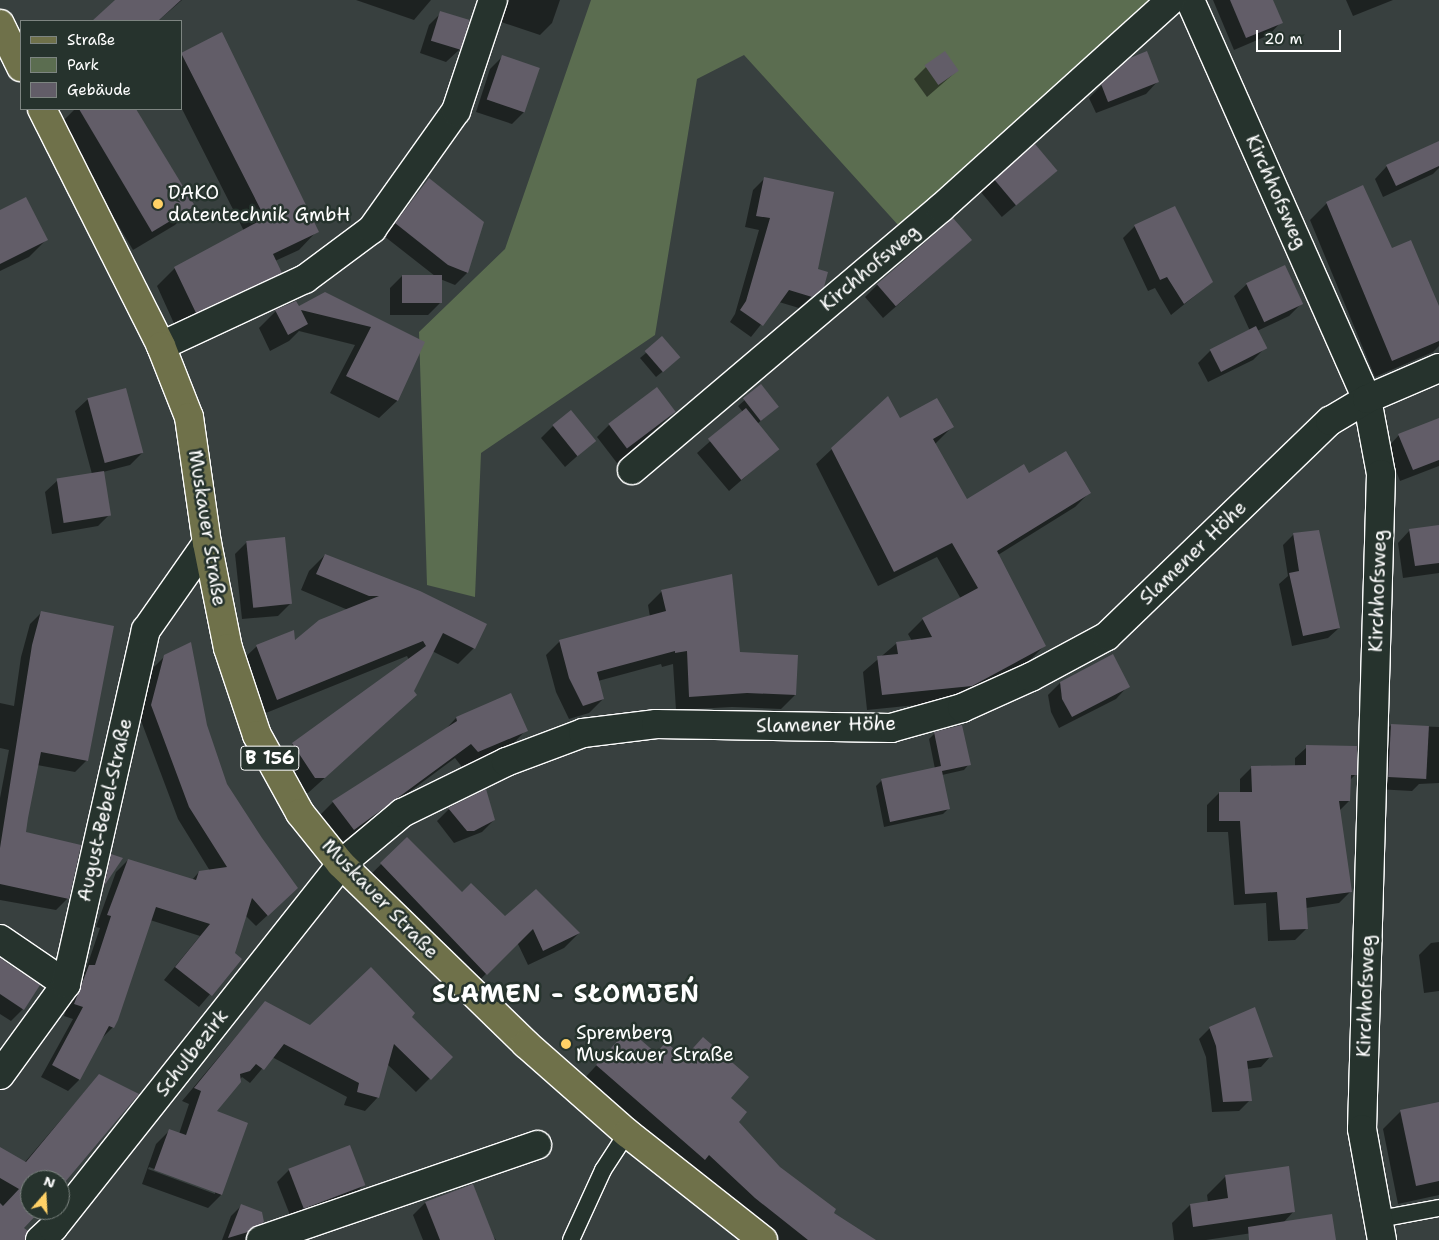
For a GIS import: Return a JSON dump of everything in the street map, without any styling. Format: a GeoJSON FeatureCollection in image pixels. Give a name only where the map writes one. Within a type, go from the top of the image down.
{"type":"FeatureCollection","features":[{"type":"Feature","properties":{"kind":"main road"},"geometry":{"type":"LineString","coordinates":[[0,24],[20,65]]}},
{"type":"Feature","properties":{"kind":"main road","name":"Muskauer Straße"},"geometry":{"type":"LineString","coordinates":[[43,110],[161,346],[189,417],[207,543],[228,648],[257,735],[300,813],[341,864],[526,1044],[627,1133],[763,1240]]}},
{"type":"Feature","properties":{"kind":"street"},"geometry":{"type":"LineString","coordinates":[[161,346],[306,279],[372,229],[456,111],[493,0]]}},
{"type":"Feature","properties":{"kind":"street","name":"Kirchhofsweg"},"geometry":{"type":"LineString","coordinates":[[632,470],[941,208],[1171,0]]}},
{"type":"Feature","properties":{"kind":"street","name":"Kirchhofsweg"},"geometry":{"type":"LineString","coordinates":[[1190,0],[1367,399],[1381,474],[1362,1129],[1381,1230]]}},
{"type":"Feature","properties":{"kind":"street","name":"Slamener Höhe"},"geometry":{"type":"LineString","coordinates":[[341,864],[402,814],[506,762],[583,733],[656,724],[890,728],[962,708],[1031,677],[1108,636],[1330,421],[1367,399],[1439,368]]}},
{"type":"Feature","properties":{"kind":"street","name":"August-Bebel-Straße"},"geometry":{"type":"LineString","coordinates":[[0,1075],[66,984],[146,630],[207,543]]}},
{"type":"Feature","properties":{"kind":"street","name":"Schulbezirk"},"geometry":{"type":"LineString","coordinates":[[52,1236],[341,864]]}},
{"type":"Feature","properties":{"kind":"street"},"geometry":{"type":"LineString","coordinates":[[0,939],[66,984]]}},
{"type":"Feature","properties":{"kind":"street"},"geometry":{"type":"LineString","coordinates":[[261,1240],[537,1145]]}},
{"type":"Feature","properties":{"kind":"lane"},"geometry":{"type":"LineString","coordinates":[[571,1240],[610,1157],[627,1133]]}},
{"type":"Feature","properties":{"kind":"lane","name":"Kirchhofsweg"},"geometry":{"type":"LineString","coordinates":[[1381,1230],[1439,1208]]}},
{"type":"Feature","properties":{"kind":"green space"},"geometry":{"type":"Polygon","coordinates":[[[591,0],[1171,0],[908,236],[744,55],[697,79],[655,335],[481,453],[475,597],[427,585],[419,332],[505,249],[591,0]]]}},
{"type":"Feature","properties":{"kind":"building"},"geometry":{"type":"Polygon","coordinates":[[[115,0],[181,0],[159,20],[93,20],[115,0]]]}},
{"type":"Feature","properties":{"kind":"building"},"geometry":{"type":"Polygon","coordinates":[[[1230,0],[1273,0],[1283,23],[1246,38],[1230,0]]]}},
{"type":"Feature","properties":{"kind":"building"},"geometry":{"type":"Polygon","coordinates":[[[440,11],[470,20],[461,50],[431,41],[440,11]]]}},
{"type":"Feature","properties":{"kind":"building"},"geometry":{"type":"Polygon","coordinates":[[[222,32],[319,232],[273,254],[282,273],[196,313],[174,267],[265,218],[182,52],[222,32]]]}},
{"type":"Feature","properties":{"kind":"building"},"geometry":{"type":"Polygon","coordinates":[[[945,51],[959,71],[938,85],[925,65],[945,51]]]}},
{"type":"Feature","properties":{"kind":"building"},"geometry":{"type":"Polygon","coordinates":[[[1147,51],[1159,82],[1108,102],[1101,84],[1130,58],[1147,51]]]}},
{"type":"Feature","properties":{"kind":"building"},"geometry":{"type":"Polygon","coordinates":[[[502,55],[540,68],[525,112],[487,99],[502,55]]]}},
{"type":"Feature","properties":{"kind":"building"},"geometry":{"type":"Polygon","coordinates":[[[80,110],[137,110],[195,206],[152,232],[80,110]]]}},
{"type":"Feature","properties":{"kind":"building"},"geometry":{"type":"Polygon","coordinates":[[[1439,141],[1439,166],[1396,186],[1386,165],[1439,141]]]}},
{"type":"Feature","properties":{"kind":"building"},"geometry":{"type":"Polygon","coordinates":[[[1035,144],[1057,171],[1016,206],[994,179],[1035,144]]]}},
{"type":"Feature","properties":{"kind":"building"},"geometry":{"type":"Polygon","coordinates":[[[764,177],[834,192],[818,269],[828,272],[824,287],[812,297],[789,290],[763,326],[740,310],[746,301],[770,218],[756,216],[764,177]]]}},
{"type":"Feature","properties":{"kind":"building"},"geometry":{"type":"Polygon","coordinates":[[[429,178],[484,222],[468,273],[448,265],[395,223],[429,178]]]}},
{"type":"Feature","properties":{"kind":"building"},"geometry":{"type":"Polygon","coordinates":[[[1363,185],[1392,248],[1411,240],[1439,306],[1439,341],[1392,361],[1326,202],[1363,185]]]}},
{"type":"Feature","properties":{"kind":"building"},"geometry":{"type":"Polygon","coordinates":[[[26,197],[48,240],[0,264],[0,210],[26,197]]]}},
{"type":"Feature","properties":{"kind":"building"},"geometry":{"type":"Polygon","coordinates":[[[1175,206],[1213,282],[1184,304],[1167,277],[1160,280],[1134,225],[1175,206]]]}},
{"type":"Feature","properties":{"kind":"building"},"geometry":{"type":"Polygon","coordinates":[[[953,218],[972,240],[896,306],[877,284],[953,218]]]}},
{"type":"Feature","properties":{"kind":"building"},"geometry":{"type":"Polygon","coordinates":[[[1285,265],[1303,304],[1264,322],[1246,283],[1285,265]]]}},
{"type":"Feature","properties":{"kind":"building"},"geometry":{"type":"Polygon","coordinates":[[[402,275],[442,275],[442,303],[402,303],[402,275]]]}},
{"type":"Feature","properties":{"kind":"building"},"geometry":{"type":"Polygon","coordinates":[[[325,292],[425,342],[398,401],[346,376],[371,327],[301,310],[308,324],[288,335],[275,310],[296,301],[299,306],[325,292]]]}},
{"type":"Feature","properties":{"kind":"building"},"geometry":{"type":"Polygon","coordinates":[[[1256,326],[1267,348],[1221,372],[1210,350],[1256,326]]]}},
{"type":"Feature","properties":{"kind":"building"},"geometry":{"type":"Polygon","coordinates":[[[662,336],[680,357],[663,372],[645,351],[662,336]]]}},
{"type":"Feature","properties":{"kind":"building"},"geometry":{"type":"Polygon","coordinates":[[[761,384],[779,407],[761,421],[743,398],[761,384]]]}},
{"type":"Feature","properties":{"kind":"building"},"geometry":{"type":"Polygon","coordinates":[[[657,387],[676,412],[627,448],[608,424],[657,387]]]}},
{"type":"Feature","properties":{"kind":"building"},"geometry":{"type":"Polygon","coordinates":[[[126,388],[143,453],[105,463],[87,398],[126,388]]]}},
{"type":"Feature","properties":{"kind":"building"},"geometry":{"type":"Polygon","coordinates":[[[888,396],[900,418],[937,398],[954,427],[933,439],[967,499],[1024,464],[1029,473],[1066,451],[1091,493],[997,551],[1046,646],[972,686],[882,695],[877,656],[898,654],[896,642],[932,637],[922,618],[978,588],[952,543],[894,572],[831,448],[888,396]]]}},
{"type":"Feature","properties":{"kind":"building"},"geometry":{"type":"Polygon","coordinates":[[[746,408],[779,449],[741,480],[708,439],[746,408]]]}},
{"type":"Feature","properties":{"kind":"building"},"geometry":{"type":"Polygon","coordinates":[[[571,410],[596,441],[578,456],[552,425],[571,410]]]}},
{"type":"Feature","properties":{"kind":"building"},"geometry":{"type":"Polygon","coordinates":[[[1439,418],[1439,460],[1413,470],[1398,434],[1439,418]]]}},
{"type":"Feature","properties":{"kind":"building"},"geometry":{"type":"Polygon","coordinates":[[[104,471],[111,515],[64,523],[57,479],[104,471]]]}},
{"type":"Feature","properties":{"kind":"building"},"geometry":{"type":"Polygon","coordinates":[[[1439,525],[1439,563],[1415,566],[1409,529],[1439,525]]]}},
{"type":"Feature","properties":{"kind":"building"},"geometry":{"type":"Polygon","coordinates":[[[1319,530],[1340,628],[1303,636],[1289,573],[1299,571],[1293,533],[1319,530]]]}},
{"type":"Feature","properties":{"kind":"building"},"geometry":{"type":"Polygon","coordinates":[[[285,537],[292,604],[253,608],[246,541],[285,537]]]}},
{"type":"Feature","properties":{"kind":"building"},"geometry":{"type":"Polygon","coordinates":[[[325,554],[420,591],[487,624],[475,649],[443,633],[414,691],[417,695],[325,778],[315,778],[292,743],[426,646],[423,641],[277,700],[256,645],[294,630],[295,640],[319,620],[379,596],[369,596],[316,574],[325,554]]]}},
{"type":"Feature","properties":{"kind":"building"},"geometry":{"type":"Polygon","coordinates":[[[732,574],[740,652],[798,655],[796,695],[747,693],[689,697],[687,651],[675,653],[675,651],[597,672],[604,699],[583,706],[569,678],[559,640],[666,611],[661,590],[732,574]]]}},
{"type":"Feature","properties":{"kind":"building"},"geometry":{"type":"Polygon","coordinates":[[[41,611],[114,626],[88,761],[41,752],[28,818],[26,832],[81,845],[69,899],[0,884],[0,848],[32,645],[41,611]]]}},
{"type":"Feature","properties":{"kind":"building"},"geometry":{"type":"Polygon","coordinates":[[[191,642],[207,725],[227,784],[262,838],[298,888],[268,916],[252,898],[235,953],[242,959],[212,996],[175,967],[210,924],[156,907],[118,1020],[114,1028],[109,1026],[80,1080],[52,1065],[83,1007],[74,1004],[89,965],[95,965],[111,916],[107,915],[128,859],[196,880],[199,871],[227,867],[189,807],[151,705],[164,655],[191,642]]]}},
{"type":"Feature","properties":{"kind":"building"},"geometry":{"type":"Polygon","coordinates":[[[1113,654],[1130,687],[1072,717],[1062,699],[1060,682],[1113,654]]]}},
{"type":"Feature","properties":{"kind":"building"},"geometry":{"type":"Polygon","coordinates":[[[511,693],[528,731],[478,752],[471,744],[354,830],[332,801],[457,721],[456,717],[511,693]]]}},
{"type":"Feature","properties":{"kind":"building"},"geometry":{"type":"Polygon","coordinates":[[[1391,724],[1429,726],[1426,779],[1388,777],[1391,724]]]}},
{"type":"Feature","properties":{"kind":"building"},"geometry":{"type":"Polygon","coordinates":[[[962,725],[971,765],[942,771],[950,809],[890,822],[881,779],[941,766],[934,732],[962,725]]]}},
{"type":"Feature","properties":{"kind":"building"},"geometry":{"type":"Polygon","coordinates":[[[1306,745],[1357,746],[1357,775],[1351,775],[1350,801],[1339,801],[1352,892],[1306,898],[1308,929],[1280,930],[1277,892],[1245,894],[1240,821],[1219,821],[1219,792],[1252,792],[1251,766],[1306,765],[1306,745]]]}},
{"type":"Feature","properties":{"kind":"building"},"geometry":{"type":"Polygon","coordinates":[[[486,789],[495,820],[474,831],[467,831],[448,808],[486,789]]]}},
{"type":"Feature","properties":{"kind":"building"},"geometry":{"type":"Polygon","coordinates":[[[407,837],[462,892],[471,883],[505,916],[536,889],[580,933],[543,951],[533,929],[487,975],[380,863],[407,837]]]}},
{"type":"Feature","properties":{"kind":"building"},"geometry":{"type":"Polygon","coordinates":[[[111,854],[123,858],[104,886],[111,854]]]}},
{"type":"Feature","properties":{"kind":"building"},"geometry":{"type":"Polygon","coordinates":[[[0,958],[40,985],[24,1010],[0,994],[0,958]]]}},
{"type":"Feature","properties":{"kind":"building"},"geometry":{"type":"Polygon","coordinates":[[[371,967],[415,1013],[412,1017],[453,1057],[431,1080],[394,1044],[379,1098],[357,1092],[359,1083],[284,1044],[264,1070],[256,1064],[250,1071],[240,1074],[241,1082],[217,1111],[248,1123],[222,1195],[154,1170],[169,1129],[186,1135],[201,1091],[194,1088],[265,1001],[310,1025],[371,967]]]}},
{"type":"Feature","properties":{"kind":"building"},"geometry":{"type":"Polygon","coordinates":[[[1255,1007],[1273,1057],[1247,1061],[1252,1101],[1223,1102],[1216,1046],[1209,1027],[1255,1007]]]}},
{"type":"Feature","properties":{"kind":"building"},"geometry":{"type":"Polygon","coordinates":[[[628,1029],[656,1053],[666,1042],[684,1058],[703,1037],[749,1077],[731,1098],[747,1112],[739,1122],[780,1167],[836,1209],[834,1213],[876,1240],[808,1240],[755,1198],[709,1155],[705,1160],[596,1065],[628,1029]]]}},
{"type":"Feature","properties":{"kind":"building"},"geometry":{"type":"Polygon","coordinates":[[[99,1074],[139,1094],[70,1176],[70,1170],[20,1170],[20,1220],[32,1220],[24,1228],[28,1231],[25,1240],[0,1240],[0,1203],[3,1206],[19,1189],[0,1178],[0,1147],[26,1162],[99,1074]]]}},
{"type":"Feature","properties":{"kind":"building"},"geometry":{"type":"Polygon","coordinates":[[[1439,1102],[1439,1181],[1416,1186],[1400,1110],[1439,1102]]]}},
{"type":"Feature","properties":{"kind":"building"},"geometry":{"type":"Polygon","coordinates":[[[350,1145],[365,1185],[304,1209],[288,1169],[350,1145]]]}},
{"type":"Feature","properties":{"kind":"building"},"geometry":{"type":"Polygon","coordinates":[[[1289,1166],[1295,1212],[1193,1227],[1190,1204],[1228,1198],[1225,1175],[1289,1166]]]}},
{"type":"Feature","properties":{"kind":"building"},"geometry":{"type":"Polygon","coordinates":[[[473,1184],[495,1240],[440,1240],[425,1202],[473,1184]]]}},
{"type":"Feature","properties":{"kind":"building"},"geometry":{"type":"Polygon","coordinates":[[[241,1204],[262,1212],[264,1222],[248,1232],[228,1238],[241,1204]]]}},
{"type":"Feature","properties":{"kind":"building"},"geometry":{"type":"Polygon","coordinates":[[[1332,1214],[1336,1240],[1249,1240],[1248,1227],[1332,1214]]]}},
{"type":"Feature","properties":{"kind":"place","name":"DAKO datentechnik GmbH"},"geometry":{"type":"Point","coordinates":[158,204]}},
{"type":"Feature","properties":{"kind":"place","name":"Spremberg Muskauer Straße"},"geometry":{"type":"Point","coordinates":[566,1044]}},
{"type":"Feature","properties":{"kind":"district","name":"SLAMEN - SŁOMJEŃ"},"geometry":{"type":"Point","coordinates":[566,995]}}]}
